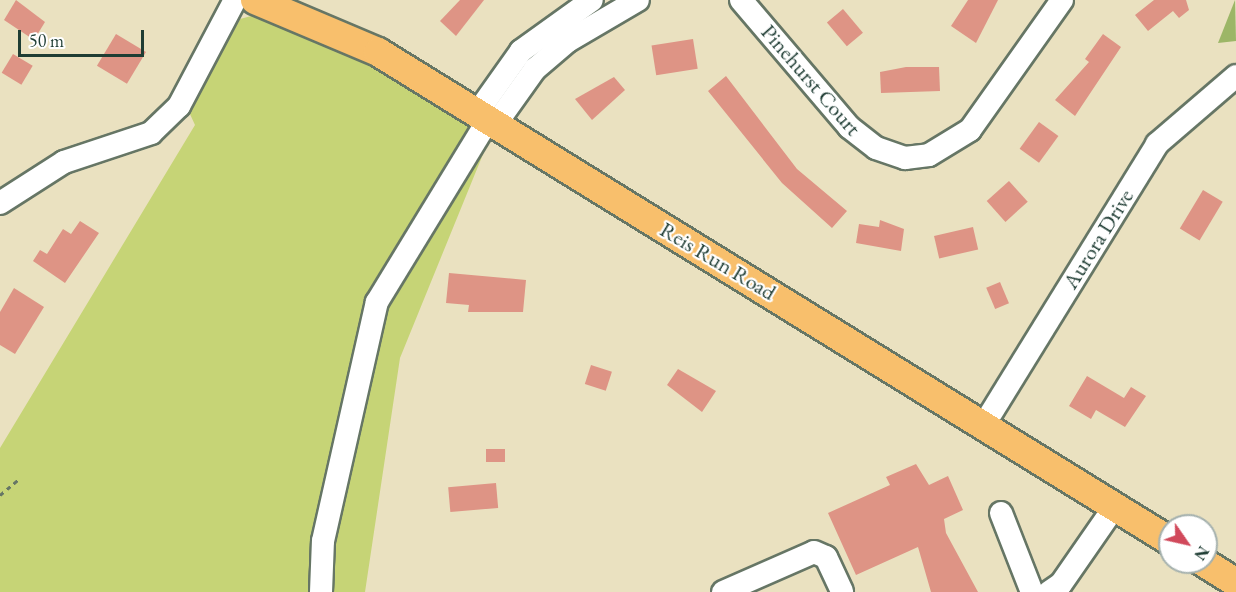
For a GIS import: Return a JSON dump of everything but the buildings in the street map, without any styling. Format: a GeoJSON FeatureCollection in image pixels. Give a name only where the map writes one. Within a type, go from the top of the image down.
{"type":"FeatureCollection","features":[{"type":"Feature","properties":{"kind":"main road","name":"Reis Run Road"},"geometry":{"type":"LineString","coordinates":[[255,0],[345,34],[985,423],[1158,533]]}},
{"type":"Feature","properties":{"kind":"main road"},"geometry":{"type":"LineString","coordinates":[[1218,572],[1236,583]]}},
{"type":"Feature","properties":{"kind":"street"},"geometry":{"type":"LineString","coordinates":[[0,203],[64,162],[151,133],[179,106],[235,0]]}},
{"type":"Feature","properties":{"kind":"street"},"geometry":{"type":"LineString","coordinates":[[321,592],[323,541],[376,302],[487,119],[521,51],[592,0]]}},
{"type":"Feature","properties":{"kind":"street"},"geometry":{"type":"LineString","coordinates":[[487,119],[535,69],[568,42],[638,0]]}},
{"type":"Feature","properties":{"kind":"street","name":"Pinehurst Court"},"geometry":{"type":"LineString","coordinates":[[741,0],[849,127],[876,148],[905,158],[929,155],[970,130],[1062,0]]}},
{"type":"Feature","properties":{"kind":"street","name":"Aurora Drive"},"geometry":{"type":"LineString","coordinates":[[985,423],[1157,144],[1236,79]]}},
{"type":"Feature","properties":{"kind":"street"},"geometry":{"type":"LineString","coordinates":[[1049,592],[1061,584],[1115,506]]}},
{"type":"Feature","properties":{"kind":"street"},"geometry":{"type":"LineString","coordinates":[[1000,513],[1032,592]]}},
{"type":"Feature","properties":{"kind":"street"},"geometry":{"type":"LineString","coordinates":[[729,591],[814,552],[826,557],[842,592]]}},
{"type":"Feature","properties":{"kind":"path"},"geometry":{"type":"LineString","coordinates":[[0,495],[19,479]]}},
{"type":"Feature","properties":{"kind":"green space"},"geometry":{"type":"Polygon","coordinates":[[[1235,0],[1236,41],[1218,43],[1235,0]]]}},
{"type":"Feature","properties":{"kind":"green space"},"geometry":{"type":"Polygon","coordinates":[[[262,13],[347,50],[490,137],[400,358],[365,592],[0,592],[0,448],[195,125],[189,112],[240,19],[262,13]]]}}]}
